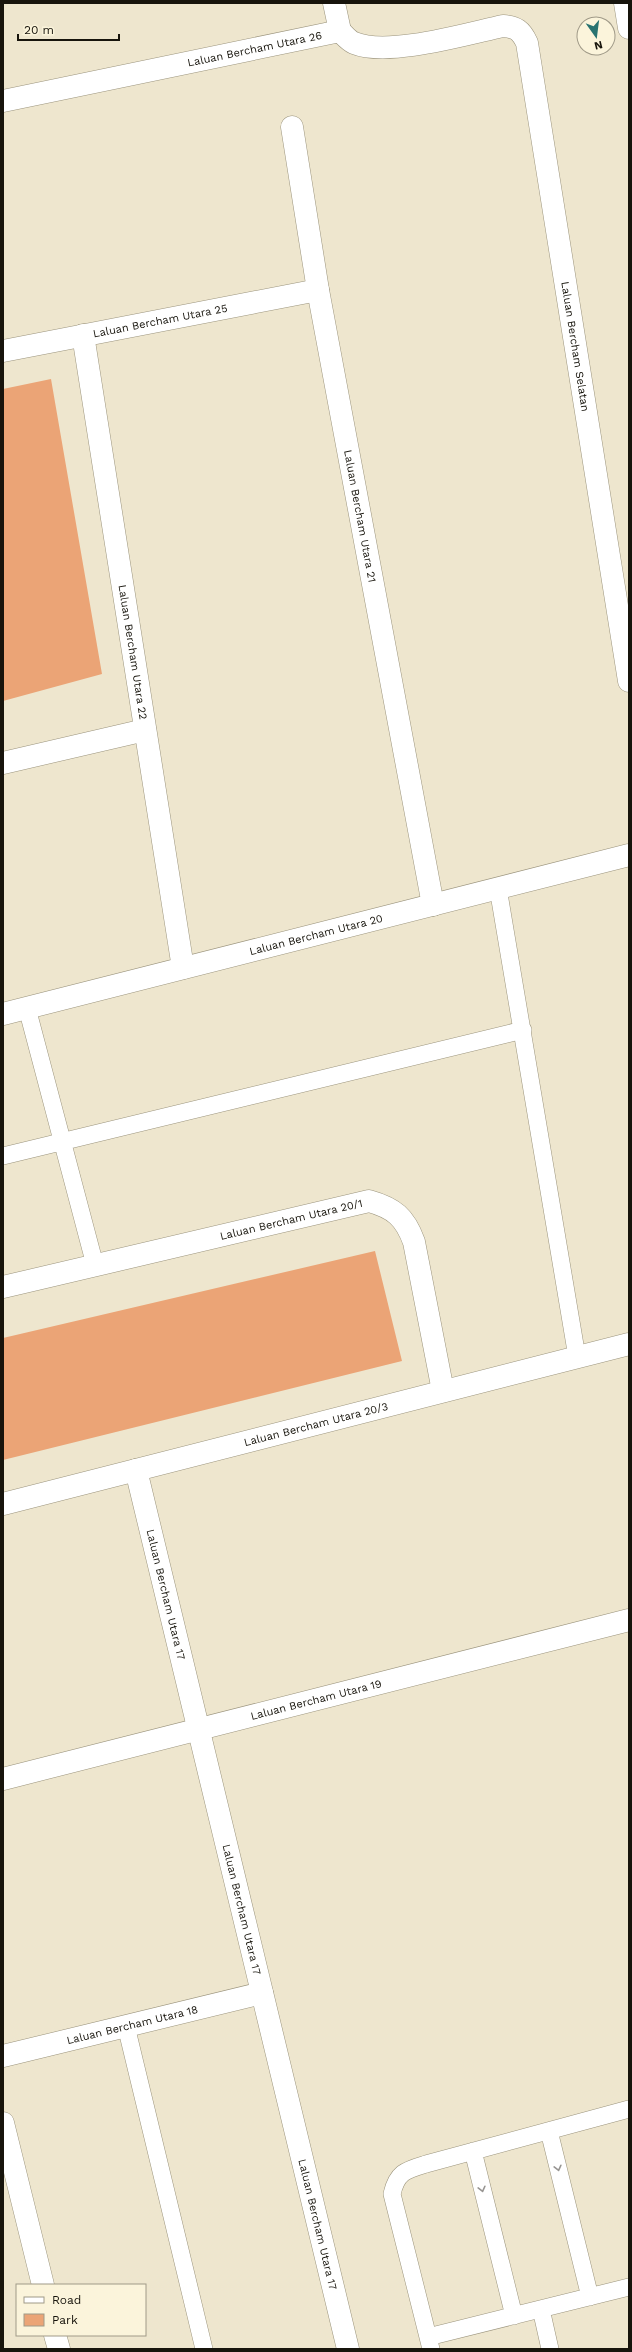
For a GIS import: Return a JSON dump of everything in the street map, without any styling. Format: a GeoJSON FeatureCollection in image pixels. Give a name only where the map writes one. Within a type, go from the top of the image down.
{"type":"FeatureCollection","features":[{"type":"Feature","properties":{"kind":"street"},"geometry":{"type":"LineString","coordinates":[[334,3],[340,31]]}},
{"type":"Feature","properties":{"kind":"street"},"geometry":{"type":"LineString","coordinates":[[625,3],[629,28]]}},
{"type":"Feature","properties":{"kind":"street","name":"Laluan Bercham Selatan"},"geometry":{"type":"LineString","coordinates":[[340,31],[353,43],[379,48],[422,43],[503,26],[513,27],[522,33],[527,42],[629,681]]}},
{"type":"Feature","properties":{"kind":"street","name":"Laluan Bercham Utara 26"},"geometry":{"type":"LineString","coordinates":[[3,101],[340,31]]}},
{"type":"Feature","properties":{"kind":"street","name":"Laluan Bercham Utara 21"},"geometry":{"type":"LineString","coordinates":[[292,128],[318,290],[433,905]]}},
{"type":"Feature","properties":{"kind":"street","name":"Laluan Bercham Utara 25"},"geometry":{"type":"LineString","coordinates":[[3,351],[318,290]]}},
{"type":"Feature","properties":{"kind":"street","name":"Laluan Bercham Utara 22"},"geometry":{"type":"LineString","coordinates":[[83,335],[183,968]]}},
{"type":"Feature","properties":{"kind":"street"},"geometry":{"type":"LineString","coordinates":[[3,763],[145,730]]}},
{"type":"Feature","properties":{"kind":"street","name":"Laluan Bercham Utara 20"},"geometry":{"type":"LineString","coordinates":[[3,1014],[629,855]]}},
{"type":"Feature","properties":{"kind":"street","name":"Laluan Bercham Utara 20/1"},"geometry":{"type":"LineString","coordinates":[[3,1287],[345,1205],[369,1201],[384,1206],[398,1214],[408,1226],[414,1242],[443,1391]]}},
{"type":"Feature","properties":{"kind":"street","name":"Laluan Bercham Utara 20/3"},"geometry":{"type":"LineString","coordinates":[[3,1504],[629,1344]]}},
{"type":"Feature","properties":{"kind":"street","name":"Laluan Bercham Utara 17"},"geometry":{"type":"LineString","coordinates":[[136,1470],[348,2349]]}},
{"type":"Feature","properties":{"kind":"street","name":"Laluan Bercham Utara 19"},"geometry":{"type":"LineString","coordinates":[[3,1779],[198,1728],[629,1620]]}},
{"type":"Feature","properties":{"kind":"street","name":"Laluan Bercham Utara 18"},"geometry":{"type":"LineString","coordinates":[[3,2056],[262,1993]]}},
{"type":"Feature","properties":{"kind":"street"},"geometry":{"type":"LineString","coordinates":[[3,2124],[43,2284]]}},
{"type":"Feature","properties":{"kind":"street"},"geometry":{"type":"LineString","coordinates":[[55,2336],[59,2349]]}},
{"type":"Feature","properties":{"kind":"lane"},"geometry":{"type":"LineString","coordinates":[[498,888],[578,1357]]}},
{"type":"Feature","properties":{"kind":"lane"},"geometry":{"type":"LineString","coordinates":[[27,1008],[95,1265]]}},
{"type":"Feature","properties":{"kind":"lane"},"geometry":{"type":"LineString","coordinates":[[3,1156],[523,1030]]}},
{"type":"Feature","properties":{"kind":"lane"},"geometry":{"type":"LineString","coordinates":[[126,2026],[204,2349]]}},
{"type":"Feature","properties":{"kind":"lane"},"geometry":{"type":"LineString","coordinates":[[629,2110],[473,2151],[408,2170],[396,2179],[392,2194],[430,2343],[514,2316],[629,2287]]}},
{"type":"Feature","properties":{"kind":"lane"},"geometry":{"type":"LineString","coordinates":[[549,2131],[590,2296]]}},
{"type":"Feature","properties":{"kind":"lane"},"geometry":{"type":"LineString","coordinates":[[473,2151],[514,2316]]}},
{"type":"Feature","properties":{"kind":"lane"},"geometry":{"type":"LineString","coordinates":[[541,2309],[550,2349]]}},
{"type":"Feature","properties":{"kind":"green space"},"geometry":{"type":"Polygon","coordinates":[[[51,379],[102,674],[3,701],[3,389],[51,379]]]}},
{"type":"Feature","properties":{"kind":"green space"},"geometry":{"type":"Polygon","coordinates":[[[375,1251],[402,1361],[3,1460],[3,1338],[375,1251]]]}}]}
